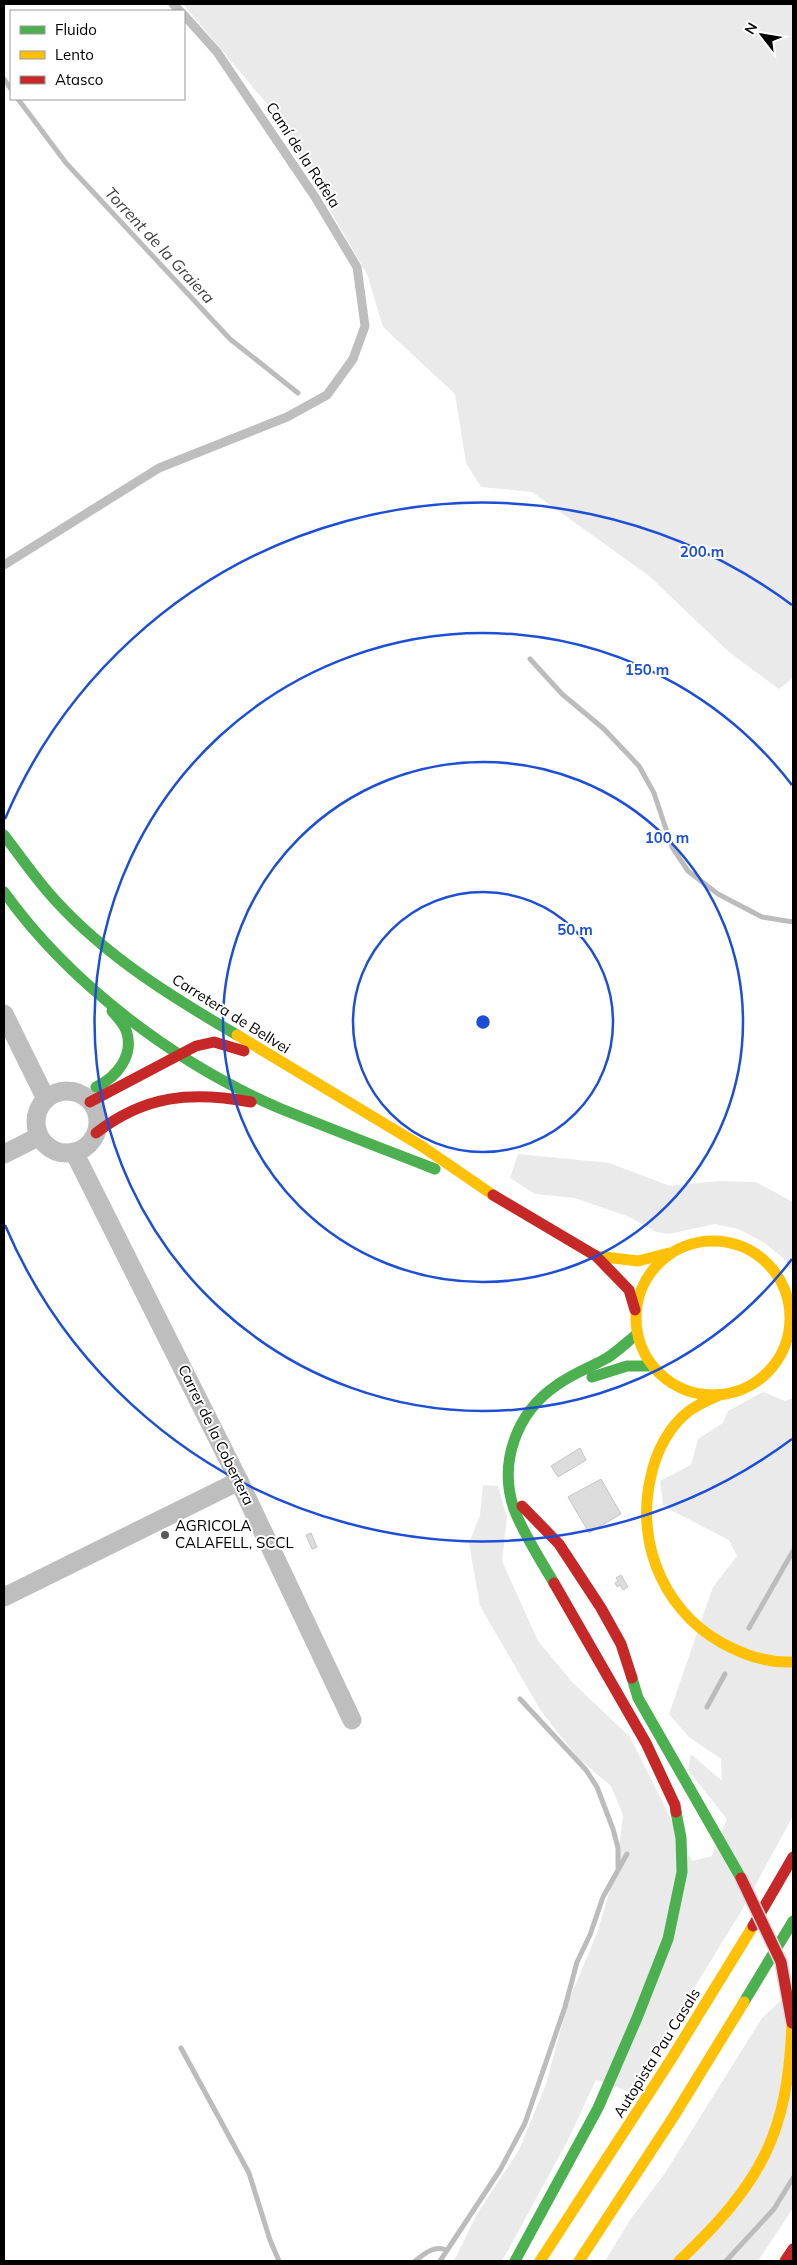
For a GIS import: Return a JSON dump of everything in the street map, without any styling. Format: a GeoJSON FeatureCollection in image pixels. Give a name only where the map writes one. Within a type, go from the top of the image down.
{"type":"FeatureCollection","features":[{"type":"Feature","properties":{"kind":"main road","name":"Carretera de Bellvei"},"geometry":{"type":"LineString","coordinates":[[4,834],[56,901],[94,938],[128,965],[179,1001],[423,1147],[472,1182],[596,1256],[629,1290],[635,1310]]}},
{"type":"Feature","properties":{"kind":"main road","name":"Carretera de Bellvei"},"geometry":{"type":"LineString","coordinates":[[4,892],[24,920],[86,982],[143,1031],[208,1072],[278,1107],[472,1182]]}},
{"type":"Feature","properties":{"kind":"main road"},"geometry":{"type":"LineString","coordinates":[[85,1098],[120,1072],[128,1050],[125,1029],[86,982]]}},
{"type":"Feature","properties":{"kind":"main road"},"geometry":{"type":"LineString","coordinates":[[85,1098],[196,1046],[214,1042],[240,1048],[301,1085],[334,1094]]}},
{"type":"Feature","properties":{"kind":"main road"},"geometry":{"type":"LineString","coordinates":[[96,1133],[124,1113],[158,1100],[192,1095],[228,1097],[278,1107]]}},
{"type":"Feature","properties":{"kind":"main road"},"geometry":{"type":"LineString","coordinates":[[719,1395],[691,1392],[670,1383],[652,1366],[636,1334],[635,1310],[646,1277],[669,1253],[699,1240],[730,1241],[767,1260],[786,1288],[791,1308],[792,1328],[783,1351],[770,1371],[743,1390],[719,1395],[698,1404],[680,1419],[664,1442],[654,1463],[646,1507],[650,1550],[656,1570],[667,1591],[681,1612],[702,1632],[746,1655],[768,1661],[793,1662]]}},
{"type":"Feature","properties":{"kind":"main road","name":"Carretera de Bellvei"},"geometry":{"type":"LineString","coordinates":[[596,1256],[638,1261],[669,1253]]}},
{"type":"Feature","properties":{"kind":"main road"},"geometry":{"type":"LineString","coordinates":[[515,2261],[598,2108],[668,1940],[682,1872],[681,1838],[675,1806],[646,1743],[527,1536],[513,1506],[507,1480],[508,1454],[515,1434],[525,1416],[542,1395],[558,1384],[609,1357],[636,1334]]}},
{"type":"Feature","properties":{"kind":"main road"},"geometry":{"type":"LineString","coordinates":[[652,1366],[627,1366],[609,1370],[585,1380],[549,1400],[531,1421],[521,1441],[515,1480],[522,1508],[559,1544],[602,1608],[620,1644],[638,1698],[741,1878],[781,1962],[792,2023],[792,2053],[788,2087],[779,2126],[764,2160],[743,2194],[718,2223],[679,2261]]}},
{"type":"Feature","properties":{"kind":"main road"},"geometry":{"type":"LineString","coordinates":[[770,1371],[785,1369]]}},
{"type":"Feature","properties":{"kind":"main road","name":"Autopista Pau Casals"},"geometry":{"type":"LineString","coordinates":[[540,2261],[646,2100],[737,1953],[793,1857]]}},
{"type":"Feature","properties":{"kind":"main road"},"geometry":{"type":"LineString","coordinates":[[580,2261],[674,2116],[793,1921]]}},
{"type":"Feature","properties":{"kind":"main road"},"geometry":{"type":"LineString","coordinates":[[785,2261],[793,2249]]}},
{"type":"Feature","properties":{"kind":"street"},"geometry":{"type":"LineString","coordinates":[[4,1014],[46,1099]]}},
{"type":"Feature","properties":{"kind":"street"},"geometry":{"type":"LineString","coordinates":[[59,1092],[85,1098],[96,1111],[98,1123],[96,1133],[83,1148],[74,1152],[62,1153],[52,1149],[38,1137],[36,1117],[38,1109],[46,1099],[59,1092]]}},
{"type":"Feature","properties":{"kind":"street"},"geometry":{"type":"LineString","coordinates":[[4,1154],[38,1137]]}},
{"type":"Feature","properties":{"kind":"street","name":"Carrer de la Cobertera"},"geometry":{"type":"LineString","coordinates":[[74,1152],[239,1481],[352,1720]]}},
{"type":"Feature","properties":{"kind":"street"},"geometry":{"type":"LineString","coordinates":[[4,1597],[239,1481]]}},
{"type":"Feature","properties":{"kind":"lane","name":"Camí de la Rafela"},"geometry":{"type":"LineString","coordinates":[[4,565],[160,468],[287,417],[327,395],[354,359],[365,326],[357,267],[315,197],[218,52],[185,16]]}},
{"type":"Feature","properties":{"kind":"shaded area"},"geometry":{"type":"Polygon","coordinates":[[[183,4],[793,4],[793,678],[779,689],[729,652],[648,575],[532,492],[481,487],[466,463],[455,394],[383,327],[367,274],[272,110],[183,4]]]}},
{"type":"Feature","properties":{"kind":"shaded area"},"geometry":{"type":"Polygon","coordinates":[[[518,1154],[609,1163],[670,1186],[718,1181],[756,1182],[793,1202],[793,1273],[783,1258],[765,1243],[738,1229],[715,1224],[669,1234],[657,1232],[627,1216],[575,1198],[535,1194],[510,1178],[518,1154]]]}},
{"type":"Feature","properties":{"kind":"shaded area"},"geometry":{"type":"Polygon","coordinates":[[[763,1392],[785,1401],[793,1398],[793,1816],[739,1915],[630,2092],[596,2080],[567,2142],[502,2261],[454,2261],[477,2214],[519,2150],[545,2087],[569,2000],[597,1933],[617,1866],[623,1815],[611,1786],[579,1759],[541,1711],[480,1606],[469,1543],[480,1515],[483,1485],[498,1486],[507,1517],[502,1561],[538,1641],[572,1682],[630,1737],[692,1861],[712,1856],[727,1819],[688,1770],[691,1754],[722,1781],[721,1759],[689,1737],[669,1714],[713,1587],[737,1556],[729,1540],[663,1506],[660,1481],[691,1465],[698,1439],[723,1423],[728,1411],[763,1392]]]}},
{"type":"Feature","properties":{"kind":"shaded area"},"geometry":{"type":"Polygon","coordinates":[[[793,1989],[793,2208],[758,2261],[605,2261],[630,2220],[665,2173],[762,2018],[793,1989]]]}},
{"type":"Feature","properties":{"kind":"building"},"geometry":{"type":"Polygon","coordinates":[[[580,1448],[586,1460],[558,1477],[551,1466],[580,1448]]]}},
{"type":"Feature","properties":{"kind":"building"},"geometry":{"type":"Polygon","coordinates":[[[601,1479],[621,1514],[589,1533],[568,1497],[601,1479]]]}},
{"type":"Feature","properties":{"kind":"building"},"geometry":{"type":"Polygon","coordinates":[[[311,1533],[317,1547],[312,1549],[306,1535],[311,1533]]]}},
{"type":"Feature","properties":{"kind":"building"},"geometry":{"type":"Polygon","coordinates":[[[621,1575],[628,1587],[623,1590],[620,1585],[617,1587],[615,1583],[618,1581],[616,1578],[621,1575]]]}},
{"type":"Feature","properties":{"kind":"waterway","name":"Torrent de la Graiera"},"geometry":{"type":"LineString","coordinates":[[4,79],[10,88]]}},
{"type":"Feature","properties":{"kind":"waterway","name":"Torrent de la Graiera"},"geometry":{"type":"LineString","coordinates":[[19,100],[66,163],[230,339],[298,393]]}},
{"type":"Feature","properties":{"kind":"waterway","name":"Torrent de la Graiera"},"geometry":{"type":"LineString","coordinates":[[530,659],[562,694],[604,729],[639,766],[654,793],[672,847],[688,871],[718,894],[762,917],[793,922]]}},
{"type":"Feature","properties":{"kind":"waterway"},"geometry":{"type":"LineString","coordinates":[[749,1628],[793,1551]]}},
{"type":"Feature","properties":{"kind":"waterway"},"geometry":{"type":"LineString","coordinates":[[707,1707],[725,1674]]}},
{"type":"Feature","properties":{"kind":"waterway"},"geometry":{"type":"LineString","coordinates":[[520,1699],[586,1770],[597,1787],[618,1848],[618,1867]]}},
{"type":"Feature","properties":{"kind":"waterway"},"geometry":{"type":"LineString","coordinates":[[440,2261],[500,2170],[525,2123],[565,2007],[577,1962],[590,1935],[603,1897],[627,1854]]}},
{"type":"Feature","properties":{"kind":"waterway"},"geometry":{"type":"LineString","coordinates":[[181,2048],[249,2173],[270,2240],[279,2261]]}},
{"type":"Feature","properties":{"kind":"waterway"},"geometry":{"type":"LineString","coordinates":[[726,2261],[774,2209],[793,2178]]}},
{"type":"Feature","properties":{"kind":"waterway"},"geometry":{"type":"LineString","coordinates":[[415,2261],[433,2249],[446,2250]]}},
{"type":"Feature","properties":{"kind":"traffic: fast"},"geometry":{"type":"LineString","coordinates":[[4,835],[49,893],[97,940],[141,975],[237,1035]]}},
{"type":"Feature","properties":{"kind":"traffic: fast"},"geometry":{"type":"LineString","coordinates":[[4,892],[60,958],[93,989],[127,1018],[201,1068],[240,1090],[279,1108],[435,1169]]}},
{"type":"Feature","properties":{"kind":"traffic: fast"},"geometry":{"type":"LineString","coordinates":[[96,1087],[104,1083],[117,1071],[126,1056],[128,1048],[126,1030],[122,1022],[112,1011]]}},
{"type":"Feature","properties":{"kind":"traffic: fast"},"geometry":{"type":"LineString","coordinates":[[554,1583],[527,1538],[514,1509],[508,1474],[514,1440],[531,1409],[543,1396],[569,1377],[607,1358],[637,1334]]}},
{"type":"Feature","properties":{"kind":"traffic: fast"},"geometry":{"type":"LineString","coordinates":[[592,1377],[627,1366],[652,1366]]}},
{"type":"Feature","properties":{"kind":"traffic: fast"},"geometry":{"type":"LineString","coordinates":[[632,1678],[638,1698],[741,1878]]}},
{"type":"Feature","properties":{"kind":"traffic: fast"},"geometry":{"type":"LineString","coordinates":[[515,2261],[598,2108],[637,2018],[668,1939],[682,1872],[681,1838],[676,1812]]}},
{"type":"Feature","properties":{"kind":"traffic: fast"},"geometry":{"type":"LineString","coordinates":[[744,2002],[793,1921]]}},
{"type":"Feature","properties":{"kind":"traffic: slow"},"geometry":{"type":"LineString","coordinates":[[237,1035],[423,1147],[493,1195]]}},
{"type":"Feature","properties":{"kind":"traffic: slow"},"geometry":{"type":"LineString","coordinates":[[713,1241],[728,1242],[743,1247],[768,1263],[784,1288],[789,1303],[790,1318],[789,1333],[784,1348],[768,1373],[743,1389],[728,1394],[713,1395],[698,1394],[683,1389],[658,1373],[642,1348],[637,1333],[636,1318],[637,1303],[642,1288],[658,1263],[683,1247],[698,1242],[713,1241]]}},
{"type":"Feature","properties":{"kind":"traffic: slow"},"geometry":{"type":"LineString","coordinates":[[596,1256],[638,1261],[669,1253]]}},
{"type":"Feature","properties":{"kind":"traffic: slow"},"geometry":{"type":"LineString","coordinates":[[719,1395],[696,1406],[682,1417],[664,1440],[656,1458],[647,1502],[647,1528],[652,1554],[661,1578],[674,1600],[690,1619],[710,1636],[748,1655],[770,1661],[793,1662]]}},
{"type":"Feature","properties":{"kind":"traffic: slow"},"geometry":{"type":"LineString","coordinates":[[540,2261],[670,2061],[753,1926]]}},
{"type":"Feature","properties":{"kind":"traffic: slow"},"geometry":{"type":"LineString","coordinates":[[579,2261],[674,2116],[744,2002]]}},
{"type":"Feature","properties":{"kind":"traffic: slow"},"geometry":{"type":"LineString","coordinates":[[679,2261],[730,2207],[749,2182],[764,2156],[776,2128],[784,2097],[792,2023]]}},
{"type":"Feature","properties":{"kind":"traffic: jam"},"geometry":{"type":"LineString","coordinates":[[90,1102],[196,1046],[214,1042],[244,1051]]}},
{"type":"Feature","properties":{"kind":"traffic: jam"},"geometry":{"type":"LineString","coordinates":[[96,1133],[114,1120],[132,1111],[169,1099],[208,1097],[251,1102]]}},
{"type":"Feature","properties":{"kind":"traffic: jam"},"geometry":{"type":"LineString","coordinates":[[493,1195],[596,1256],[629,1290],[635,1310]]}},
{"type":"Feature","properties":{"kind":"traffic: jam"},"geometry":{"type":"LineString","coordinates":[[522,1506],[559,1544],[601,1608],[621,1644],[632,1678]]}},
{"type":"Feature","properties":{"kind":"traffic: jam"},"geometry":{"type":"LineString","coordinates":[[554,1583],[646,1743],[675,1805],[676,1812]]}},
{"type":"Feature","properties":{"kind":"traffic: jam"},"geometry":{"type":"LineString","coordinates":[[753,1926],[793,1857]]}},
{"type":"Feature","properties":{"kind":"traffic: jam"},"geometry":{"type":"LineString","coordinates":[[741,1878],[781,1962],[792,2023]]}},
{"type":"Feature","properties":{"kind":"traffic: jam"},"geometry":{"type":"LineString","coordinates":[[785,2261],[793,2249]]}},
{"type":"Feature","properties":{"kind":"place","name":"AGRICOLA CALAFELL, SCCL"},"geometry":{"type":"Point","coordinates":[165,1535]}}]}
